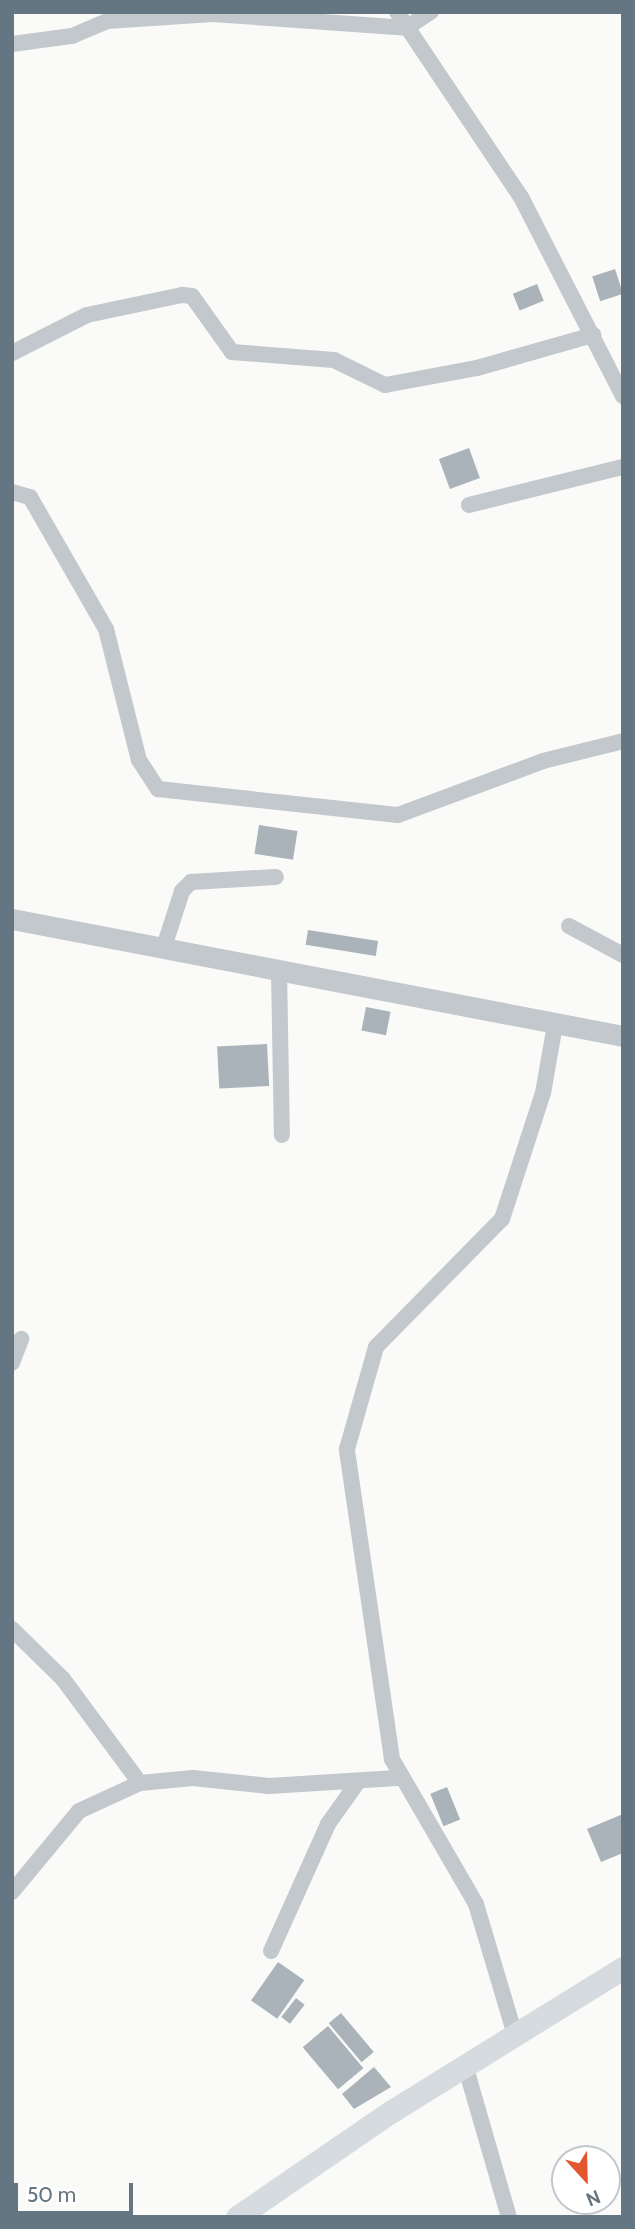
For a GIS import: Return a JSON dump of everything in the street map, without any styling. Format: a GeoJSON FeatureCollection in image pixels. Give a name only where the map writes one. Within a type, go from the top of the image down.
{"type":"FeatureCollection","features":[{"type":"Feature","properties":{"kind":"main road"},"geometry":{"type":"LineString","coordinates":[[237,2217],[465,2064],[623,1968]]}},
{"type":"Feature","properties":{"kind":"street"},"geometry":{"type":"LineString","coordinates":[[397,12],[521,197],[623,396]]}},
{"type":"Feature","properties":{"kind":"street"},"geometry":{"type":"LineString","coordinates":[[12,44],[72,36],[107,21],[213,14],[406,28],[432,12]]}},
{"type":"Feature","properties":{"kind":"street"},"geometry":{"type":"LineString","coordinates":[[12,353],[87,315],[183,295],[192,296],[232,352],[334,360],[386,385],[477,368],[593,335]]}},
{"type":"Feature","properties":{"kind":"street"},"geometry":{"type":"LineString","coordinates":[[469,505],[623,467]]}},
{"type":"Feature","properties":{"kind":"street"},"geometry":{"type":"LineString","coordinates":[[12,492],[30,497],[106,629],[139,760],[158,789],[398,815],[543,761],[623,740]]}},
{"type":"Feature","properties":{"kind":"street"},"geometry":{"type":"LineString","coordinates":[[163,950],[182,891],[191,882],[276,877]]}},
{"type":"Feature","properties":{"kind":"street"},"geometry":{"type":"LineString","coordinates":[[12,919],[555,1026],[623,1036]]}},
{"type":"Feature","properties":{"kind":"street"},"geometry":{"type":"LineString","coordinates":[[569,926],[623,955]]}},
{"type":"Feature","properties":{"kind":"street"},"geometry":{"type":"LineString","coordinates":[[279,970],[282,1135]]}},
{"type":"Feature","properties":{"kind":"street"},"geometry":{"type":"LineString","coordinates":[[514,2035],[477,1903],[397,1777],[375,1669],[347,1449],[376,1347],[502,1219],[543,1093],[555,1026]]}},
{"type":"Feature","properties":{"kind":"street"},"geometry":{"type":"LineString","coordinates":[[12,1363],[21,1339]]}},
{"type":"Feature","properties":{"kind":"street"},"geometry":{"type":"LineString","coordinates":[[12,1629],[63,1679],[140,1783]]}},
{"type":"Feature","properties":{"kind":"street"},"geometry":{"type":"LineString","coordinates":[[12,1892],[79,1811],[140,1783],[193,1778],[269,1786],[357,1783],[397,1777]]}},
{"type":"Feature","properties":{"kind":"street"},"geometry":{"type":"LineString","coordinates":[[271,1951],[328,1824],[357,1783]]}},
{"type":"Feature","properties":{"kind":"street"},"geometry":{"type":"LineString","coordinates":[[465,2064],[509,2217]]}},
{"type":"Feature","properties":{"kind":"building"},"geometry":{"type":"Polygon","coordinates":[[[615,269],[623,294],[600,301],[592,276],[615,269]]]}},
{"type":"Feature","properties":{"kind":"building"},"geometry":{"type":"Polygon","coordinates":[[[537,284],[544,301],[520,310],[513,294],[537,284]]]}},
{"type":"Feature","properties":{"kind":"building"},"geometry":{"type":"Polygon","coordinates":[[[469,448],[480,478],[450,489],[439,459],[469,448]]]}},
{"type":"Feature","properties":{"kind":"building"},"geometry":{"type":"Polygon","coordinates":[[[259,825],[298,831],[293,860],[254,854],[259,825]]]}},
{"type":"Feature","properties":{"kind":"building"},"geometry":{"type":"Polygon","coordinates":[[[308,930],[378,941],[376,956],[306,945],[308,930]]]}},
{"type":"Feature","properties":{"kind":"building"},"geometry":{"type":"Polygon","coordinates":[[[366,1007],[391,1012],[386,1035],[361,1031],[366,1007]]]}},
{"type":"Feature","properties":{"kind":"building"},"geometry":{"type":"Polygon","coordinates":[[[267,1044],[269,1086],[219,1089],[217,1047],[267,1044]]]}},
{"type":"Feature","properties":{"kind":"building"},"geometry":{"type":"Polygon","coordinates":[[[447,1787],[460,1819],[443,1826],[430,1794],[447,1787]]]}},
{"type":"Feature","properties":{"kind":"building"},"geometry":{"type":"Polygon","coordinates":[[[623,1814],[623,1853],[601,1862],[587,1829],[623,1814]]]}},
{"type":"Feature","properties":{"kind":"building"},"geometry":{"type":"Polygon","coordinates":[[[278,1962],[304,1980],[277,2019],[251,2001],[278,1962]]]}},
{"type":"Feature","properties":{"kind":"building"},"geometry":{"type":"Polygon","coordinates":[[[296,1998],[305,2005],[290,2024],[281,2017],[296,1998]]]}},
{"type":"Feature","properties":{"kind":"building"},"geometry":{"type":"Polygon","coordinates":[[[341,2013],[374,2052],[362,2062],[329,2023],[341,2013]]]}},
{"type":"Feature","properties":{"kind":"building"},"geometry":{"type":"Polygon","coordinates":[[[328,2026],[363,2068],[338,2089],[303,2047],[328,2026]]]}},
{"type":"Feature","properties":{"kind":"building"},"geometry":{"type":"Polygon","coordinates":[[[374,2067],[391,2087],[354,2109],[342,2094],[374,2067]]]}}]}
